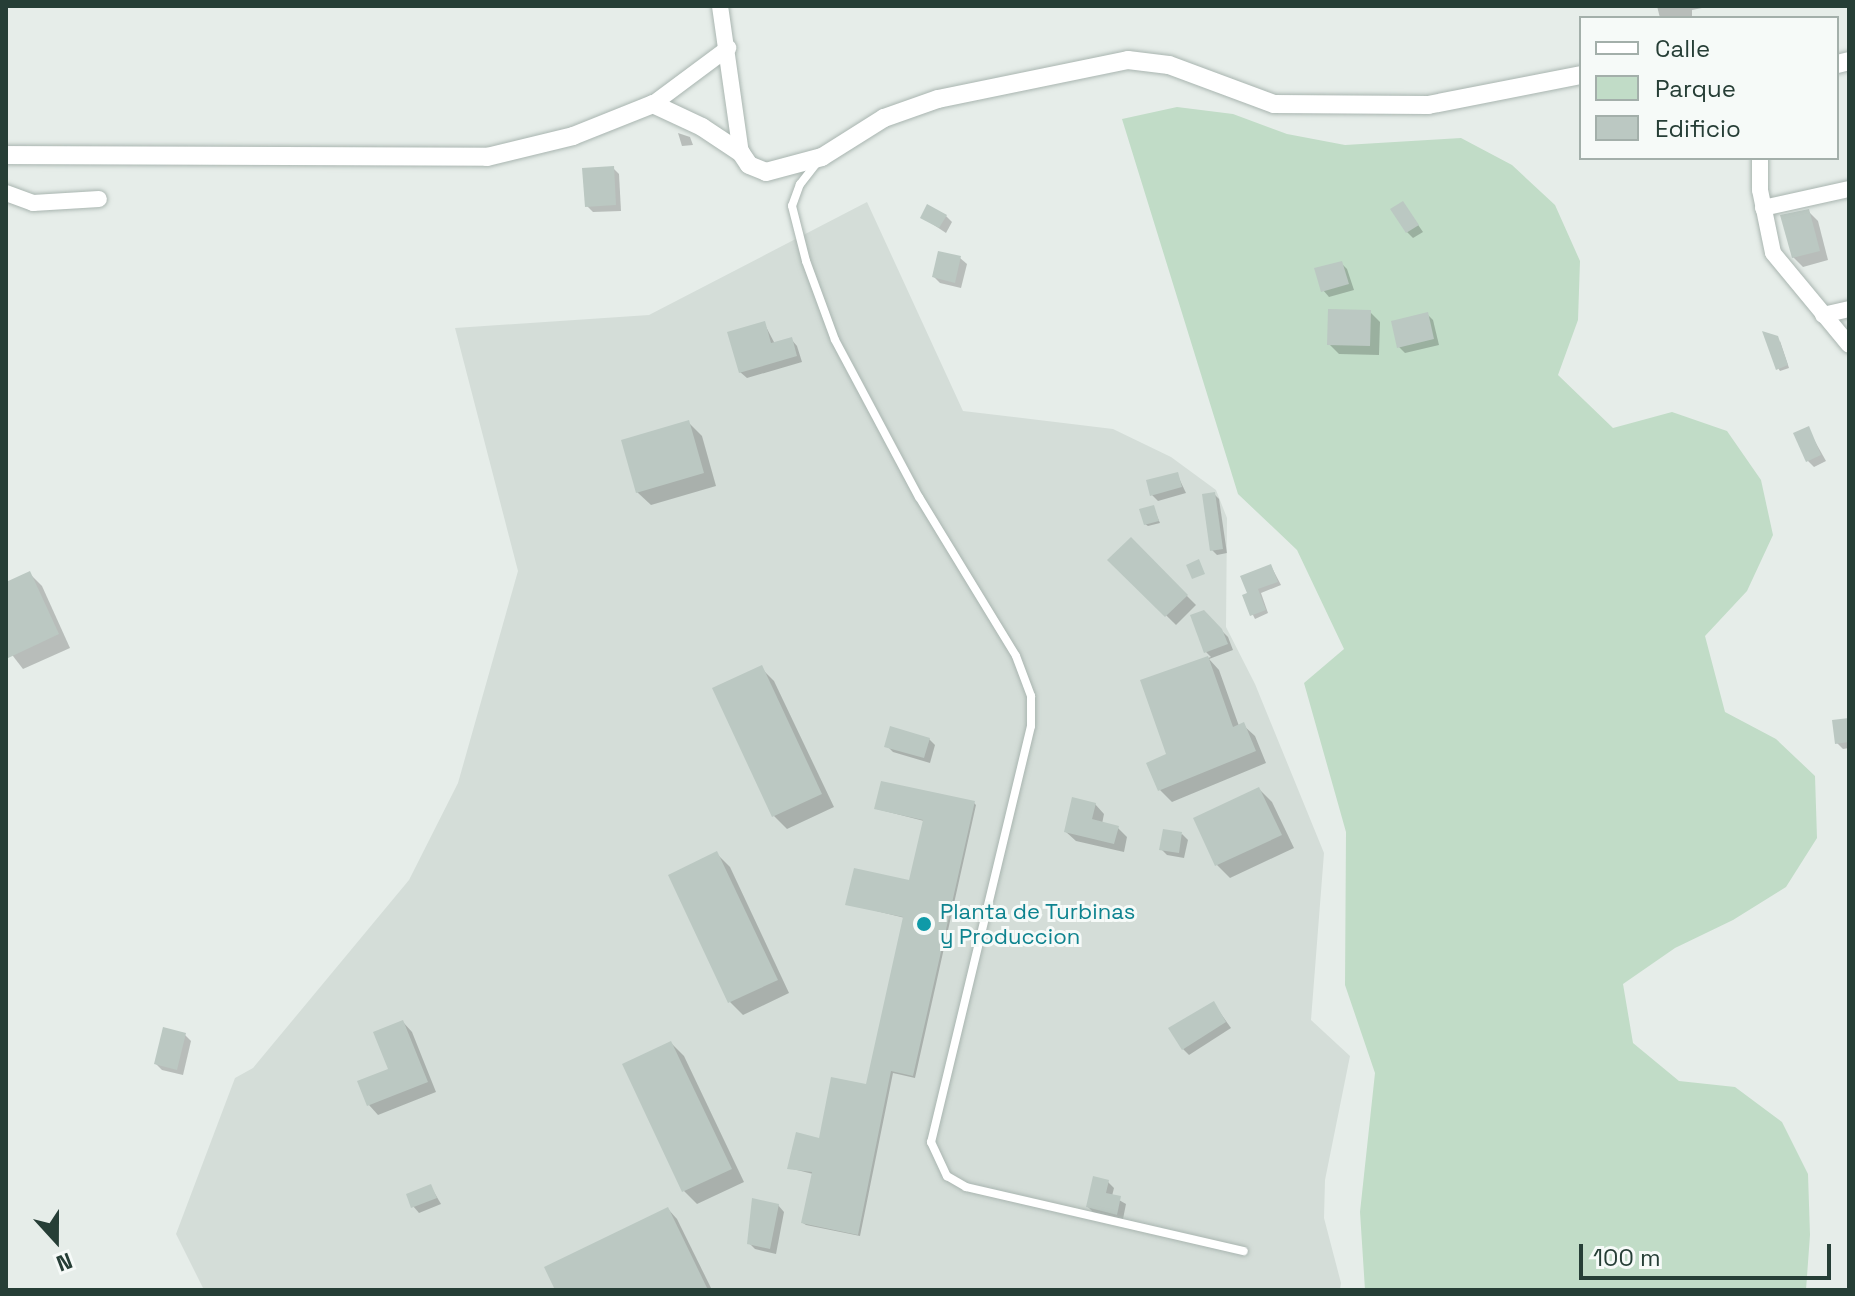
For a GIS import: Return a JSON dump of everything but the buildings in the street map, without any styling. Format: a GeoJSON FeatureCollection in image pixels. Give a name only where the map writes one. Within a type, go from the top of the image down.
{"type":"FeatureCollection","features":[{"type":"Feature","properties":{"kind":"street"},"geometry":{"type":"LineString","coordinates":[[720,6],[741,153]]}},
{"type":"Feature","properties":{"kind":"street"},"geometry":{"type":"LineString","coordinates":[[6,155],[487,157],[573,136],[653,104],[728,48]]}},
{"type":"Feature","properties":{"kind":"street"},"geometry":{"type":"LineString","coordinates":[[653,104],[702,127],[741,153],[749,165],[766,172],[822,157],[884,118],[938,99],[1128,60],[1169,65],[1274,104],[1428,105],[1579,75]]}},
{"type":"Feature","properties":{"kind":"street"},"geometry":{"type":"LineString","coordinates":[[1760,160],[1763,208],[1773,253],[1849,345]]}},
{"type":"Feature","properties":{"kind":"street"},"geometry":{"type":"LineString","coordinates":[[1763,208],[1849,189]]}},
{"type":"Feature","properties":{"kind":"street"},"geometry":{"type":"LineString","coordinates":[[6,193],[33,203],[99,199]]}},
{"type":"Feature","properties":{"kind":"street"},"geometry":{"type":"LineString","coordinates":[[1823,315],[1849,309]]}},
{"type":"Feature","properties":{"kind":"lane"},"geometry":{"type":"LineString","coordinates":[[822,157],[800,184],[792,206],[806,261],[835,340],[919,497],[1016,656],[1031,696],[1031,726],[931,1142],[947,1176],[966,1187],[1244,1251]]}},
{"type":"Feature","properties":{"kind":"shaded area"},"geometry":{"type":"Polygon","coordinates":[[[867,202],[963,411],[1113,429],[1171,457],[1216,490],[1227,518],[1226,627],[1255,684],[1324,853],[1311,1020],[1350,1056],[1325,1180],[1324,1218],[1341,1283],[1340,1290],[204,1290],[176,1234],[235,1078],[253,1068],[409,880],[458,783],[518,571],[455,328],[649,315],[867,202]]]}},
{"type":"Feature","properties":{"kind":"green space"},"geometry":{"type":"Polygon","coordinates":[[[1177,107],[1233,114],[1287,134],[1345,145],[1461,138],[1512,165],[1555,205],[1580,261],[1578,320],[1558,375],[1613,428],[1672,412],[1727,431],[1761,480],[1773,535],[1747,591],[1705,636],[1725,712],[1776,739],[1815,776],[1817,838],[1786,887],[1733,920],[1675,948],[1623,984],[1633,1043],[1679,1081],[1735,1087],[1782,1122],[1808,1174],[1810,1235],[1806,1290],[1365,1290],[1360,1212],[1375,1073],[1345,985],[1346,832],[1304,683],[1344,649],[1297,550],[1238,494],[1122,119],[1177,107]]]}},
{"type":"Feature","properties":{"kind":"place","name":"Planta de Turbinas y Produccion"},"geometry":{"type":"Point","coordinates":[924,924]}}]}
